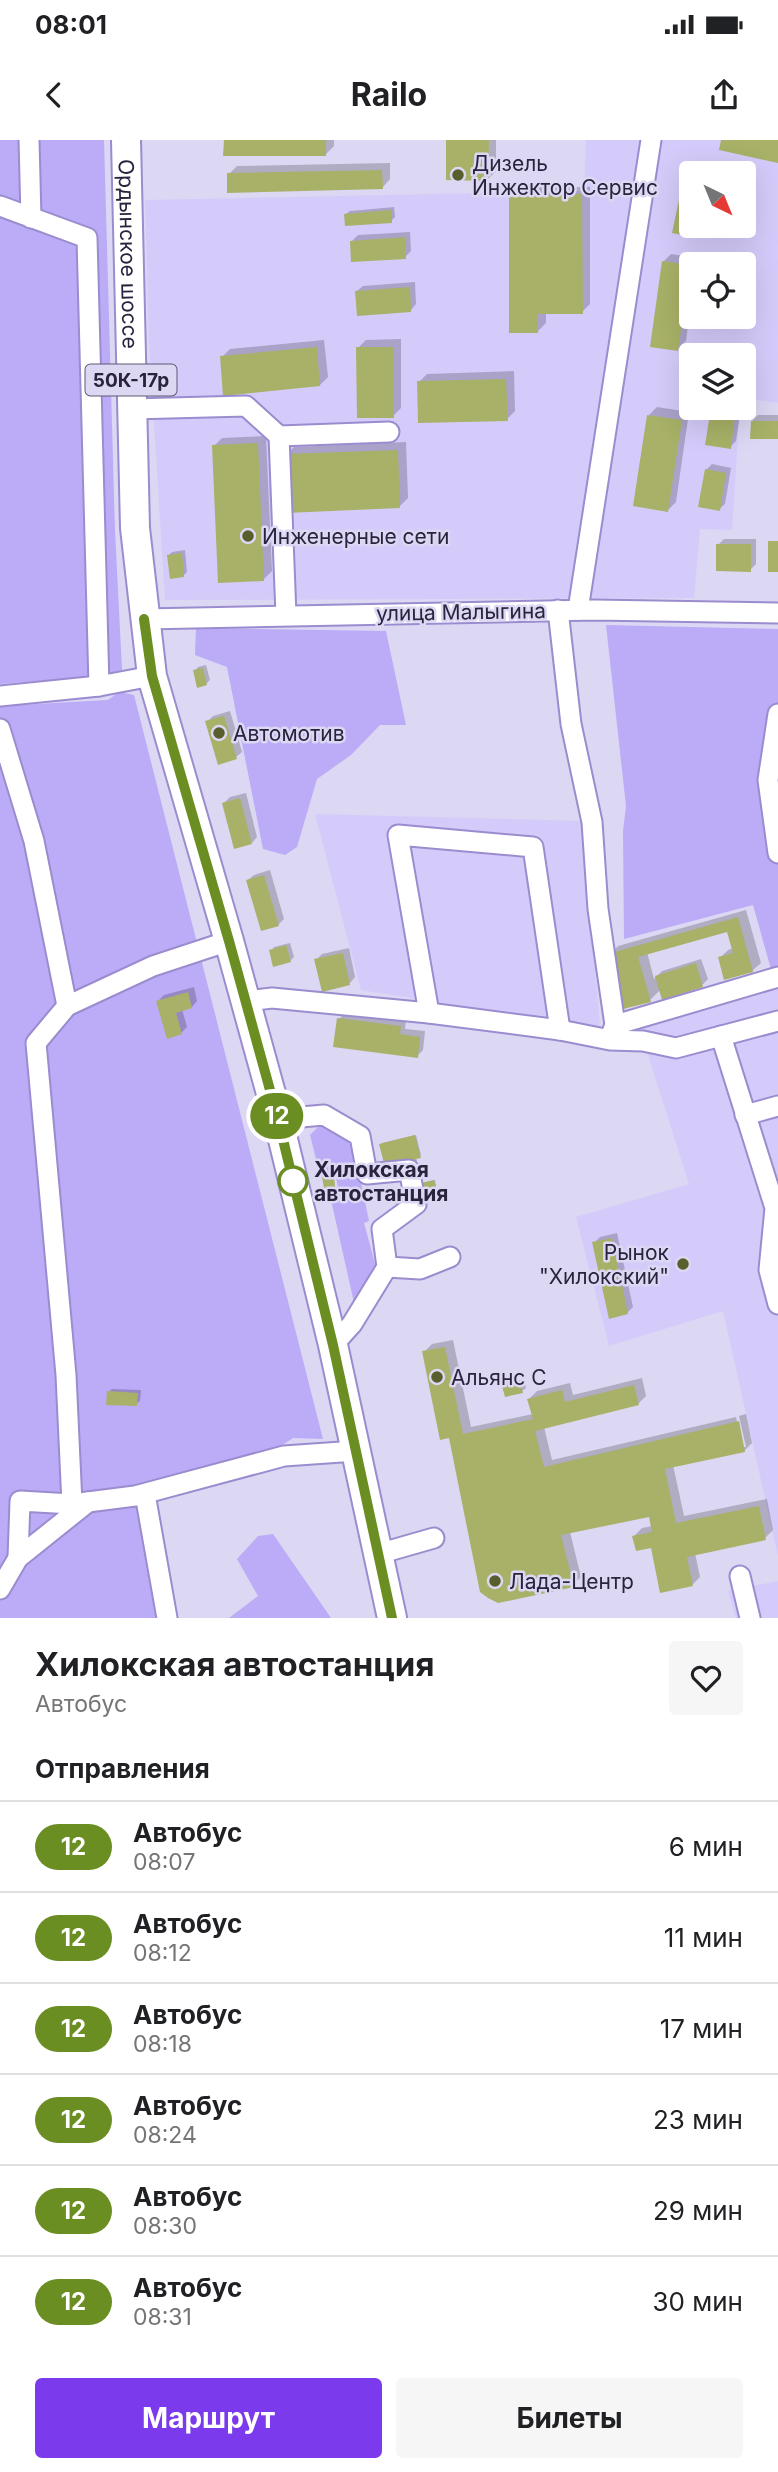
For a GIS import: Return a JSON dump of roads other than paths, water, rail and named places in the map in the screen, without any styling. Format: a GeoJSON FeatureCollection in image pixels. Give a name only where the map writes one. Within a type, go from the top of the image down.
{"type":"FeatureCollection","features":[{"type":"Feature","properties":{"kind":"highway","name":"Ордынское шоссе"},"geometry":{"type":"LineString","coordinates":[[126,140],[135,528],[152,676],[278,1119],[333,1345],[392,1618]]}},
{"type":"Feature","properties":{"kind":"street"},"geometry":{"type":"LineString","coordinates":[[29,140],[31,218]]}},
{"type":"Feature","properties":{"kind":"street"},"geometry":{"type":"LineString","coordinates":[[578,610],[651,140]]}},
{"type":"Feature","properties":{"kind":"street"},"geometry":{"type":"LineString","coordinates":[[0,205],[87,237],[99,686]]}},
{"type":"Feature","properties":{"kind":"street"},"geometry":{"type":"LineString","coordinates":[[132,409],[246,406],[279,436],[389,432]]}},
{"type":"Feature","properties":{"kind":"street"},"geometry":{"type":"LineString","coordinates":[[279,436],[286,615]]}},
{"type":"Feature","properties":{"kind":"street"},"geometry":{"type":"LineString","coordinates":[[558,610],[571,724],[592,822],[598,909],[612,1032]]}},
{"type":"Feature","properties":{"kind":"street","name":"улица Малыгина"},"geometry":{"type":"LineString","coordinates":[[144,619],[558,610],[778,613]]}},
{"type":"Feature","properties":{"kind":"street"},"geometry":{"type":"LineString","coordinates":[[0,696],[99,686],[152,676]]}},
{"type":"Feature","properties":{"kind":"street"},"geometry":{"type":"LineString","coordinates":[[778,714],[768,780],[778,853]]}},
{"type":"Feature","properties":{"kind":"street"},"geometry":{"type":"LineString","coordinates":[[0,729],[34,841],[67,1006]]}},
{"type":"Feature","properties":{"kind":"street"},"geometry":{"type":"LineString","coordinates":[[429,1013],[398,835],[533,847],[560,1030]]}},
{"type":"Feature","properties":{"kind":"street"},"geometry":{"type":"LineString","coordinates":[[80,1503],[36,1043],[67,1006],[153,967],[229,941]]}},
{"type":"Feature","properties":{"kind":"street"},"geometry":{"type":"LineString","coordinates":[[612,1032],[778,977]]}},
{"type":"Feature","properties":{"kind":"street"},"geometry":{"type":"LineString","coordinates":[[246,1001],[272,998],[429,1013],[560,1030],[612,1032],[676,1048],[778,1021]]}},
{"type":"Feature","properties":{"kind":"street"},"geometry":{"type":"LineString","coordinates":[[721,1036],[777,1208],[769,1270],[778,1304]]}},
{"type":"Feature","properties":{"kind":"street"},"geometry":{"type":"LineString","coordinates":[[745,1115],[778,1106]]}},
{"type":"Feature","properties":{"kind":"street"},"geometry":{"type":"LineString","coordinates":[[278,1119],[324,1115],[360,1136],[367,1174],[409,1170],[416,1204],[382,1229],[387,1267],[352,1324],[333,1345]]}},
{"type":"Feature","properties":{"kind":"street"},"geometry":{"type":"LineString","coordinates":[[387,1267],[420,1269],[450,1257]]}},
{"type":"Feature","properties":{"kind":"street"},"geometry":{"type":"LineString","coordinates":[[18,1558],[20,1501],[80,1503],[145,1494],[284,1456],[356,1451]]}},
{"type":"Feature","properties":{"kind":"street"},"geometry":{"type":"LineString","coordinates":[[145,1494],[167,1618]]}},
{"type":"Feature","properties":{"kind":"street"},"geometry":{"type":"LineString","coordinates":[[0,1589],[18,1558],[80,1503]]}},
{"type":"Feature","properties":{"kind":"street"},"geometry":{"type":"LineString","coordinates":[[378,1555],[434,1538]]}},
{"type":"Feature","properties":{"kind":"street"},"geometry":{"type":"LineString","coordinates":[[740,1576],[750,1618]]}},
{"type":"Feature","properties":{"kind":"place","name":"Дизель Инжектор Сервис"},"geometry":{"type":"Point","coordinates":[458,175]}},
{"type":"Feature","properties":{"kind":"place","name":"Инженерные сети"},"geometry":{"type":"Point","coordinates":[248,536]}},
{"type":"Feature","properties":{"kind":"place","name":"Автомотив"},"geometry":{"type":"Point","coordinates":[219,733]}},
{"type":"Feature","properties":{"kind":"place","name":"Хилокская автостанция"},"geometry":{"type":"Point","coordinates":[293,1181]}},
{"type":"Feature","properties":{"kind":"place","name":"Рынок \"Хилокский\""},"geometry":{"type":"Point","coordinates":[683,1264]}},
{"type":"Feature","properties":{"kind":"place","name":"Альянс С"},"geometry":{"type":"Point","coordinates":[437,1377]}},
{"type":"Feature","properties":{"kind":"place","name":"Лада-Центр"},"geometry":{"type":"Point","coordinates":[495,1581]}}]}
